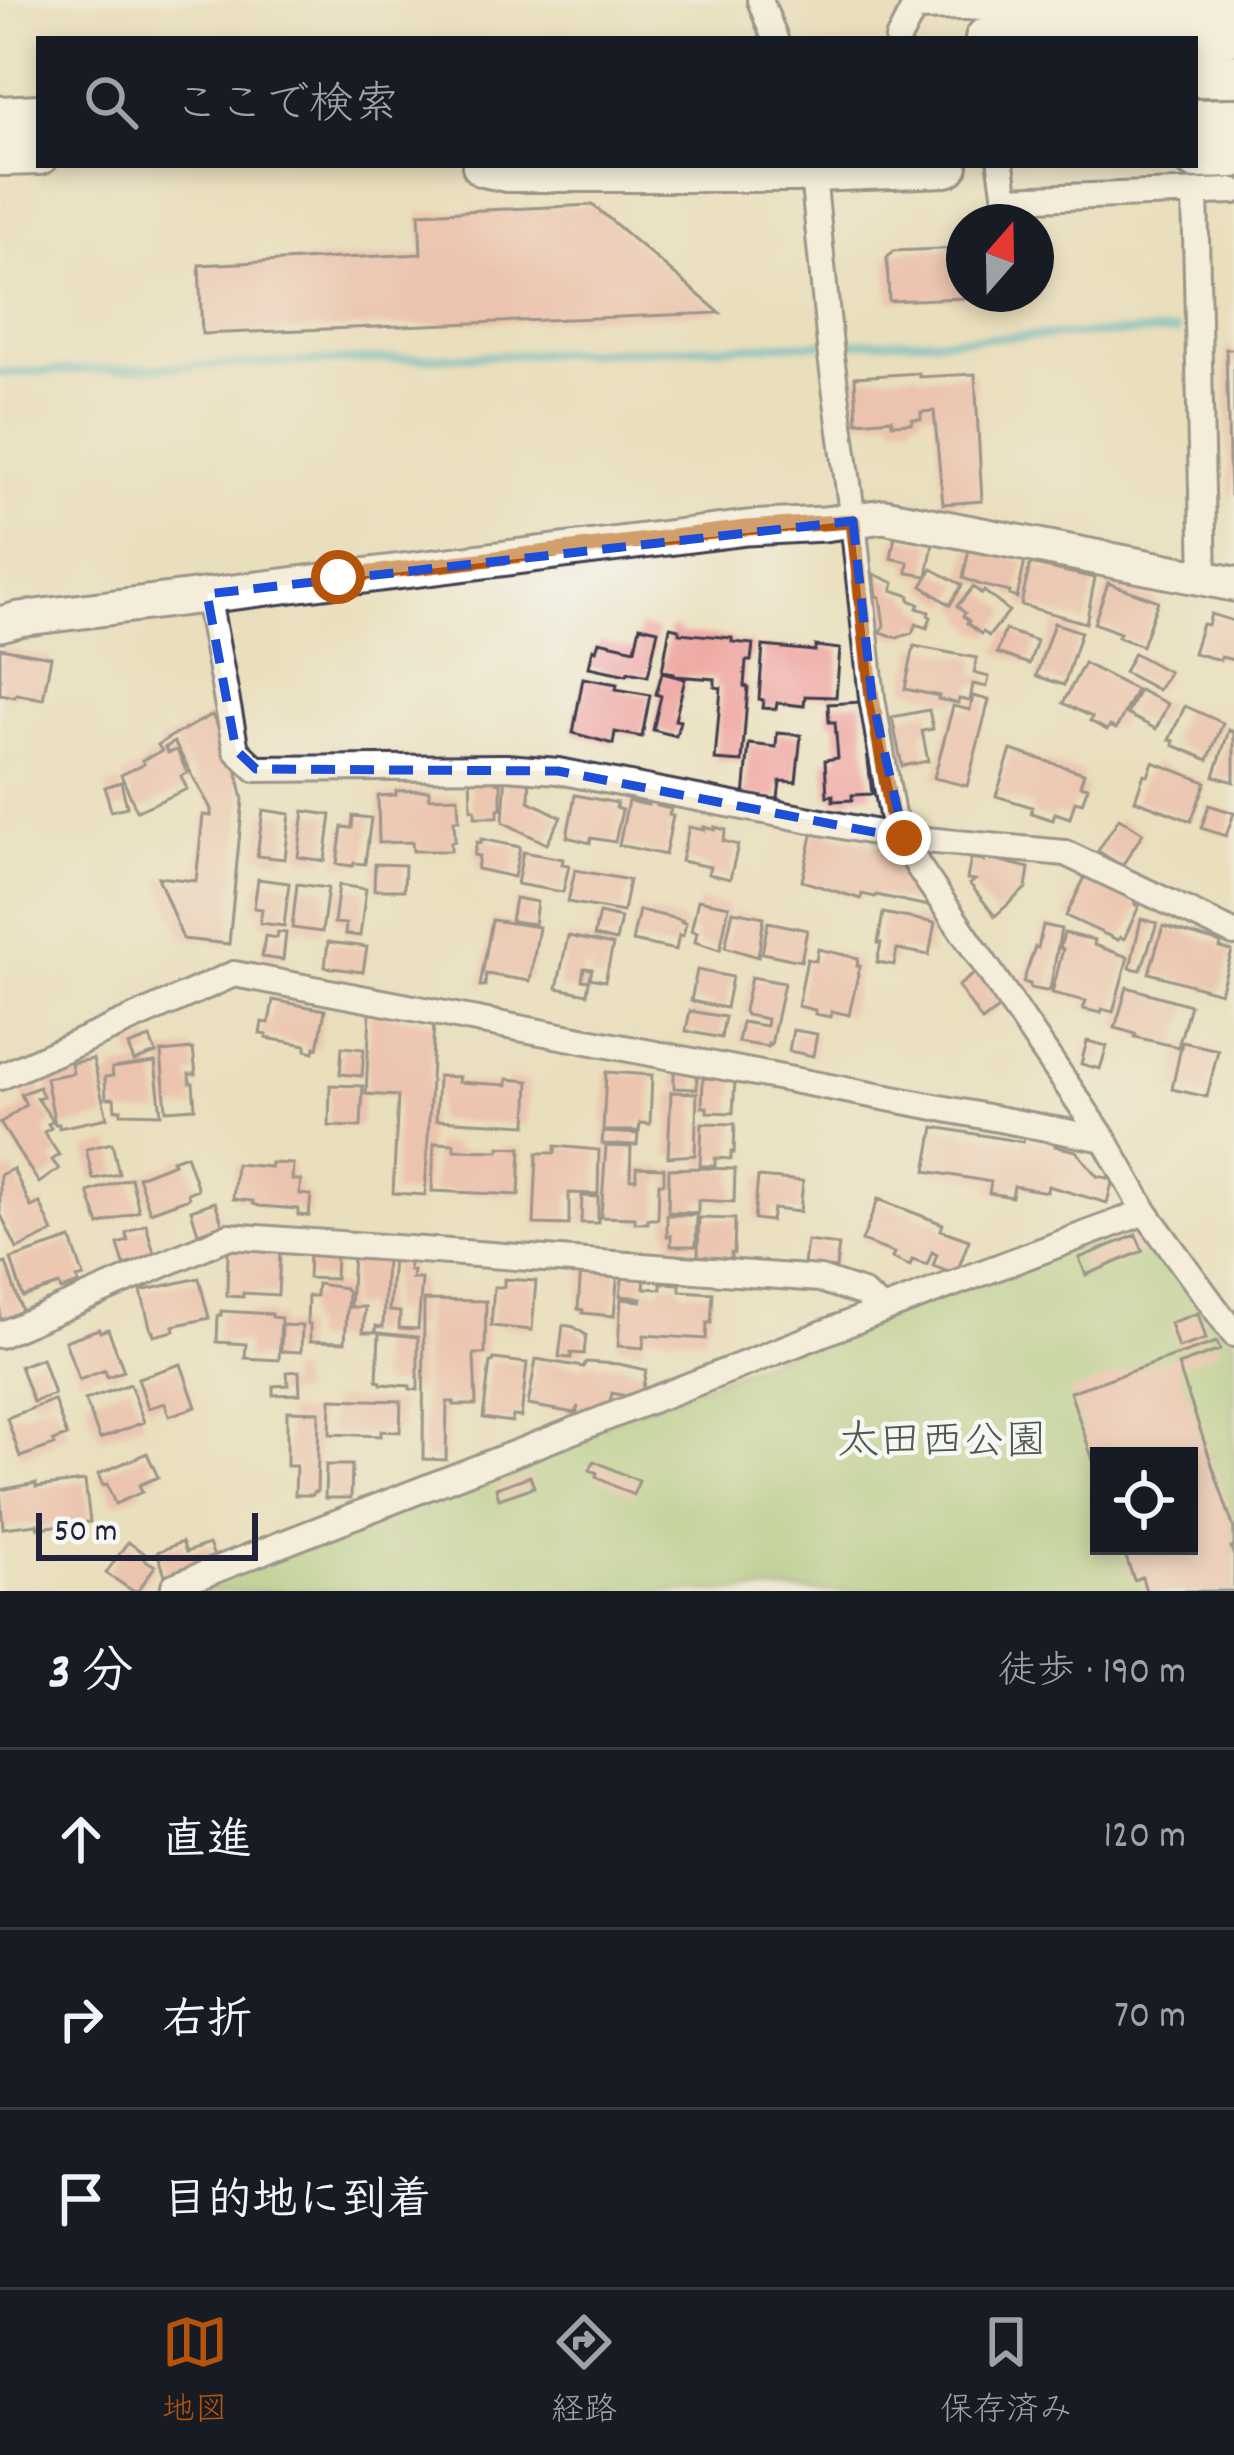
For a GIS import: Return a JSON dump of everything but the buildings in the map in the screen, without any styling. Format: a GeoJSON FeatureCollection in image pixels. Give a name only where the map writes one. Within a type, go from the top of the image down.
{"type":"FeatureCollection","features":[{"type":"Feature","properties":{"kind":"highway"},"geometry":{"type":"LineString","coordinates":[[1110,36],[1234,33]]}},
{"type":"Feature","properties":{"kind":"highway"},"geometry":{"type":"LineString","coordinates":[[1198,76],[1234,75]]}},
{"type":"Feature","properties":{"kind":"highway"},"geometry":{"type":"LineString","coordinates":[[0,118],[36,116]]}},
{"type":"Feature","properties":{"kind":"highway"},"geometry":{"type":"LineString","coordinates":[[1198,121],[1234,120]]}},
{"type":"Feature","properties":{"kind":"highway"},"geometry":{"type":"LineString","coordinates":[[0,154],[36,154]]}},
{"type":"Feature","properties":{"kind":"highway"},"geometry":{"type":"LineString","coordinates":[[1195,175],[1234,156]]}},
{"type":"Feature","properties":{"kind":"highway"},"geometry":{"type":"LineString","coordinates":[[498,168],[710,168]]}},
{"type":"Feature","properties":{"kind":"street"},"geometry":{"type":"LineString","coordinates":[[760,0],[774,36]]}},
{"type":"Feature","properties":{"kind":"street"},"geometry":{"type":"LineString","coordinates":[[900,36],[914,8],[1234,2]]}},
{"type":"Feature","properties":{"kind":"street"},"geometry":{"type":"LineString","coordinates":[[812,168],[872,698],[892,815],[918,866],[1104,1139],[1145,1212],[1234,1334]]}},
{"type":"Feature","properties":{"kind":"street"},"geometry":{"type":"LineString","coordinates":[[1001,168],[1006,200],[1195,175],[1234,191]]}},
{"type":"Feature","properties":{"kind":"street"},"geometry":{"type":"LineString","coordinates":[[0,624],[747,528],[884,516],[1219,580],[1195,175]]}},
{"type":"Feature","properties":{"kind":"street"},"geometry":{"type":"LineString","coordinates":[[207,594],[236,750],[256,769],[506,767],[558,771],[904,838],[1065,853],[1234,933]]}},
{"type":"Feature","properties":{"kind":"street"},"geometry":{"type":"LineString","coordinates":[[0,1077],[234,974],[1104,1139]]}},
{"type":"Feature","properties":{"kind":"street"},"geometry":{"type":"LineString","coordinates":[[176,1591],[174,1586],[196,1577],[1145,1212]]}},
{"type":"Feature","properties":{"kind":"street"},"geometry":{"type":"LineString","coordinates":[[0,1335],[229,1236],[820,1279],[862,1293],[884,1310]]}},
{"type":"Feature","properties":{"kind":"highlighted area"},"geometry":{"type":"Polygon","coordinates":[[[853,521],[872,698],[904,838],[558,771],[256,769],[236,750],[207,594],[853,521]]]}},
{"type":"Feature","properties":{"kind":"green space","name":"太田西公園"},"geometry":{"type":"Polygon","coordinates":[[[1145,1212],[1234,1334],[1234,1591],[176,1591],[1145,1212]]]}},
{"type":"Feature","properties":{"kind":"waterway"},"geometry":{"type":"LineString","coordinates":[[0,373],[1177,331]]}},
{"type":"Feature","properties":{"kind":"route"},"geometry":{"type":"LineString","coordinates":[[338,577],[747,528],[853,521],[872,698],[892,815],[904,838]]}}]}
